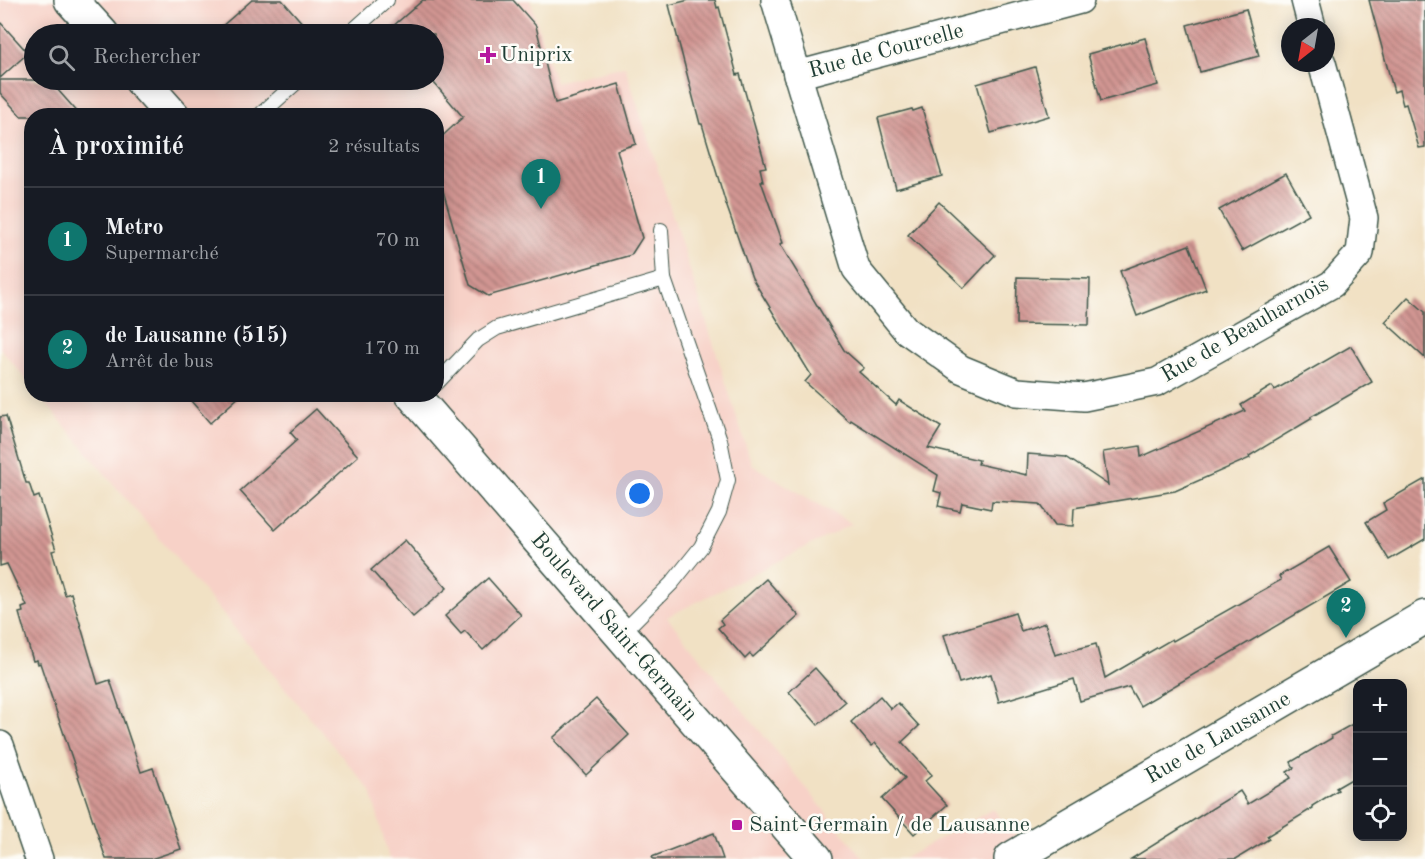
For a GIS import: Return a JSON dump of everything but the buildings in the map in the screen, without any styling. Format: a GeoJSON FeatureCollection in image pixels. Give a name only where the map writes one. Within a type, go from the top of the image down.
{"type":"FeatureCollection","features":[{"type":"Feature","properties":{"kind":"main road"},"geometry":{"type":"LineString","coordinates":[[71,0],[93,24]]}},
{"type":"Feature","properties":{"kind":"main road"},"geometry":{"type":"LineString","coordinates":[[150,90],[166,108]]}},
{"type":"Feature","properties":{"kind":"main road","name":"Boulevard Saint-Germain"},"geometry":{"type":"LineString","coordinates":[[431,402],[621,634],[816,859]]}},
{"type":"Feature","properties":{"kind":"main road","name":"Rue de Lausanne"},"geometry":{"type":"LineString","coordinates":[[1011,859],[1425,617]]}},
{"type":"Feature","properties":{"kind":"street","name":"Rue de Beauharnois"},"geometry":{"type":"LineString","coordinates":[[776,0],[856,269],[906,330],[961,369],[1017,392],[1084,397],[1157,382],[1332,284],[1360,254],[1364,218],[1324,72]]}},
{"type":"Feature","properties":{"kind":"street","name":"Rue de Courcelle"},"geometry":{"type":"LineString","coordinates":[[797,75],[1080,0]]}},
{"type":"Feature","properties":{"kind":"street"},"geometry":{"type":"LineString","coordinates":[[1305,0],[1310,18]]}},
{"type":"Feature","properties":{"kind":"street"},"geometry":{"type":"LineString","coordinates":[[0,745],[39,859]]}},
{"type":"Feature","properties":{"kind":"lane"},"geometry":{"type":"LineString","coordinates":[[360,24],[387,0]]}},
{"type":"Feature","properties":{"kind":"lane"},"geometry":{"type":"LineString","coordinates":[[268,108],[288,90]]}},
{"type":"Feature","properties":{"kind":"lane"},"geometry":{"type":"LineString","coordinates":[[621,634],[672,583],[701,547],[719,512],[728,480],[720,440],[664,279],[660,230]]}},
{"type":"Feature","properties":{"kind":"lane"},"geometry":{"type":"LineString","coordinates":[[444,374],[477,340],[496,328],[664,279]]}},
{"type":"Feature","properties":{"kind":"shaded area"},"geometry":{"type":"Polygon","coordinates":[[[0,0],[530,0],[555,82],[625,66],[752,465],[852,524],[667,617],[864,859],[389,859],[371,791],[45,402],[444,402],[444,108],[24,108],[24,377],[0,348],[0,0]]]}},
{"type":"Feature","properties":{"kind":"shaded area"},"geometry":{"type":"Polygon","coordinates":[[[993,809],[1036,859],[903,859],[993,809]]]}},
{"type":"Feature","properties":{"kind":"place","name":"Uniprix"},"geometry":{"type":"Point","coordinates":[488,55]}},
{"type":"Feature","properties":{"kind":"place","name":"Metro"},"geometry":{"type":"Point","coordinates":[541,209]}},
{"type":"Feature","properties":{"kind":"place","name":"de Lausanne (515)"},"geometry":{"type":"Point","coordinates":[1346,638]}},
{"type":"Feature","properties":{"kind":"place","name":"Saint-Germain / de Lausanne"},"geometry":{"type":"Point","coordinates":[737,825]}}]}
